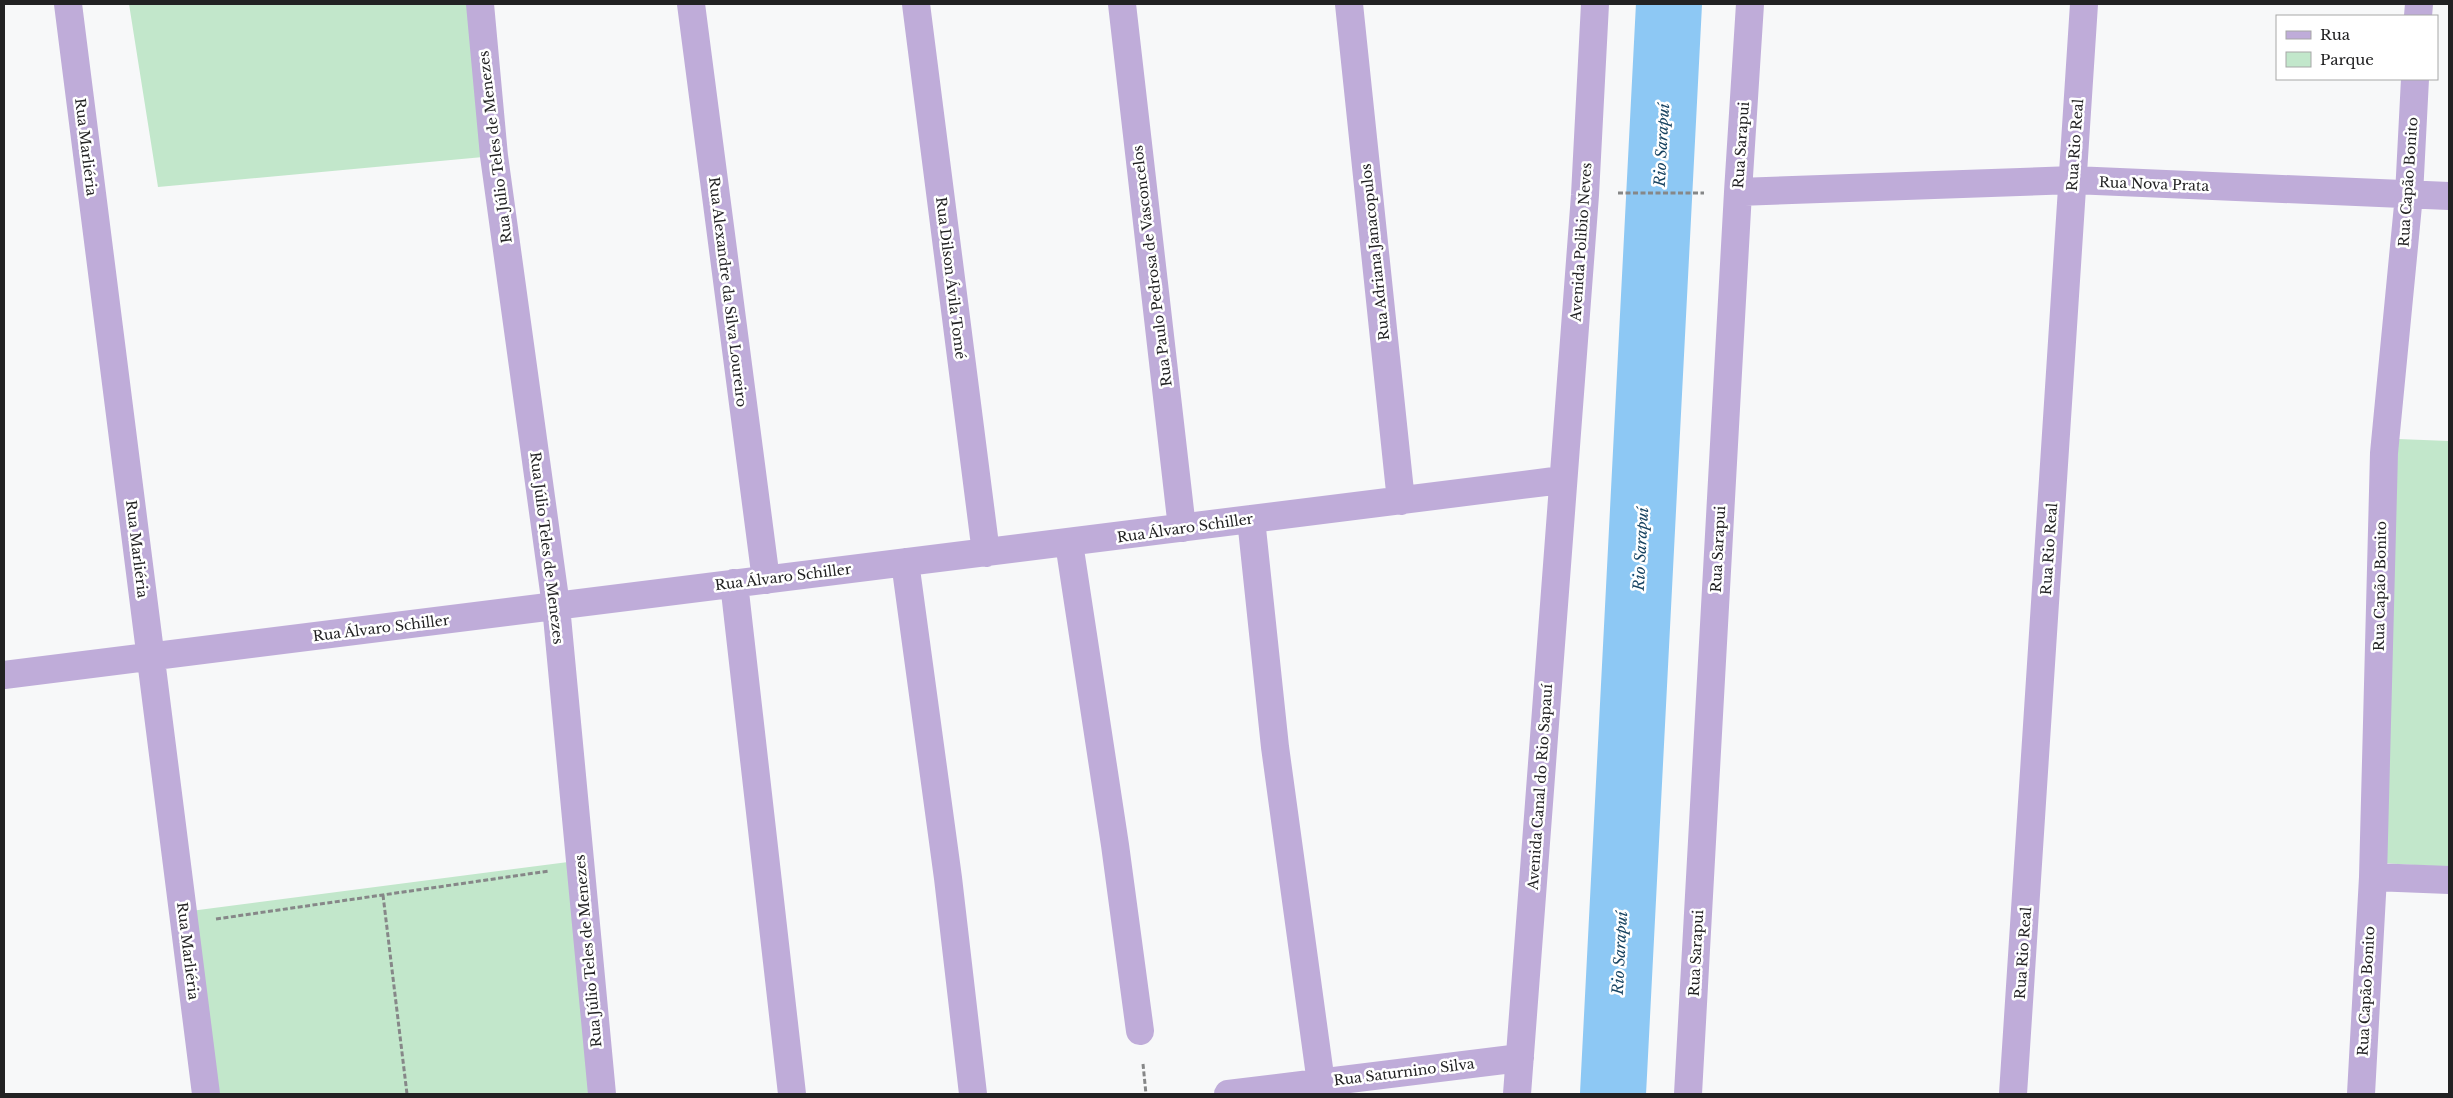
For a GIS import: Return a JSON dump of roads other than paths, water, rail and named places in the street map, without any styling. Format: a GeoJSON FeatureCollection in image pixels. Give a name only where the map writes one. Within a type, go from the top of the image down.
{"type":"FeatureCollection","features":[{"type":"Feature","properties":{"kind":"street","name":"Rua Marliéria"},"geometry":{"type":"LineString","coordinates":[[68,4],[206,1094]]}},
{"type":"Feature","properties":{"kind":"street","name":"Rua Júlio Teles de Menezes"},"geometry":{"type":"LineString","coordinates":[[480,4],[494,156],[556,606],[579,867],[602,1094]]}},
{"type":"Feature","properties":{"kind":"street","name":"Rua Alexandre da Silva Loureiro"},"geometry":{"type":"LineString","coordinates":[[691,4],[766,580]]}},
{"type":"Feature","properties":{"kind":"street","name":"Rua Dilson Ávila Tomé"},"geometry":{"type":"LineString","coordinates":[[916,4],[986,553]]}},
{"type":"Feature","properties":{"kind":"street","name":"Rua Paulo Pedrosa de Vasconcelos"},"geometry":{"type":"LineString","coordinates":[[1122,4],[1182,528]]}},
{"type":"Feature","properties":{"kind":"street","name":"Rua Adriana Janacopulos"},"geometry":{"type":"LineString","coordinates":[[1349,4],[1401,501]]}},
{"type":"Feature","properties":{"kind":"street","name":"Avenida Polibio Neves"},"geometry":{"type":"LineString","coordinates":[[1562,480],[1585,195],[1595,4]]}},
{"type":"Feature","properties":{"kind":"street","name":"Rua Sarapui"},"geometry":{"type":"LineString","coordinates":[[1688,1094],[1750,4]]}},
{"type":"Feature","properties":{"kind":"street","name":"Rua Rio Real"},"geometry":{"type":"LineString","coordinates":[[2013,1094],[2084,4]]}},
{"type":"Feature","properties":{"kind":"street","name":"Rua Capão Bonito"},"geometry":{"type":"LineString","coordinates":[[2361,1094],[2373,877],[2384,453],[2409,195],[2415,80]]}},
{"type":"Feature","properties":{"kind":"street","name":"Rua Nova Prata"},"geometry":{"type":"LineString","coordinates":[[1738,192],[2073,180],[2449,196]]}},
{"type":"Feature","properties":{"kind":"street","name":"Rua Álvaro Schiller"},"geometry":{"type":"LineString","coordinates":[[4,675],[1562,480]]}},
{"type":"Feature","properties":{"kind":"street","name":"Avenida Canal do Rio Sapauí"},"geometry":{"type":"LineString","coordinates":[[1517,1094],[1562,480]]}},
{"type":"Feature","properties":{"kind":"street"},"geometry":{"type":"LineString","coordinates":[[1251,518],[1275,747],[1321,1082]]}},
{"type":"Feature","properties":{"kind":"street"},"geometry":{"type":"LineString","coordinates":[[1069,543],[1115,845],[1140,1031]]}},
{"type":"Feature","properties":{"kind":"street"},"geometry":{"type":"LineString","coordinates":[[904,562],[948,878],[973,1094]]}},
{"type":"Feature","properties":{"kind":"street"},"geometry":{"type":"LineString","coordinates":[[734,583],[792,1094]]}},
{"type":"Feature","properties":{"kind":"street"},"geometry":{"type":"LineString","coordinates":[[2373,877],[2449,880]]}},
{"type":"Feature","properties":{"kind":"street","name":"Rua Saturnino Silva"},"geometry":{"type":"LineString","coordinates":[[1228,1094],[1284,1091],[1321,1082],[1520,1058]]}},
{"type":"Feature","properties":{"kind":"waterway","name":"Rio Sarapuí"},"geometry":{"type":"LineString","coordinates":[[1613,1094],[1669,4]]}}]}
